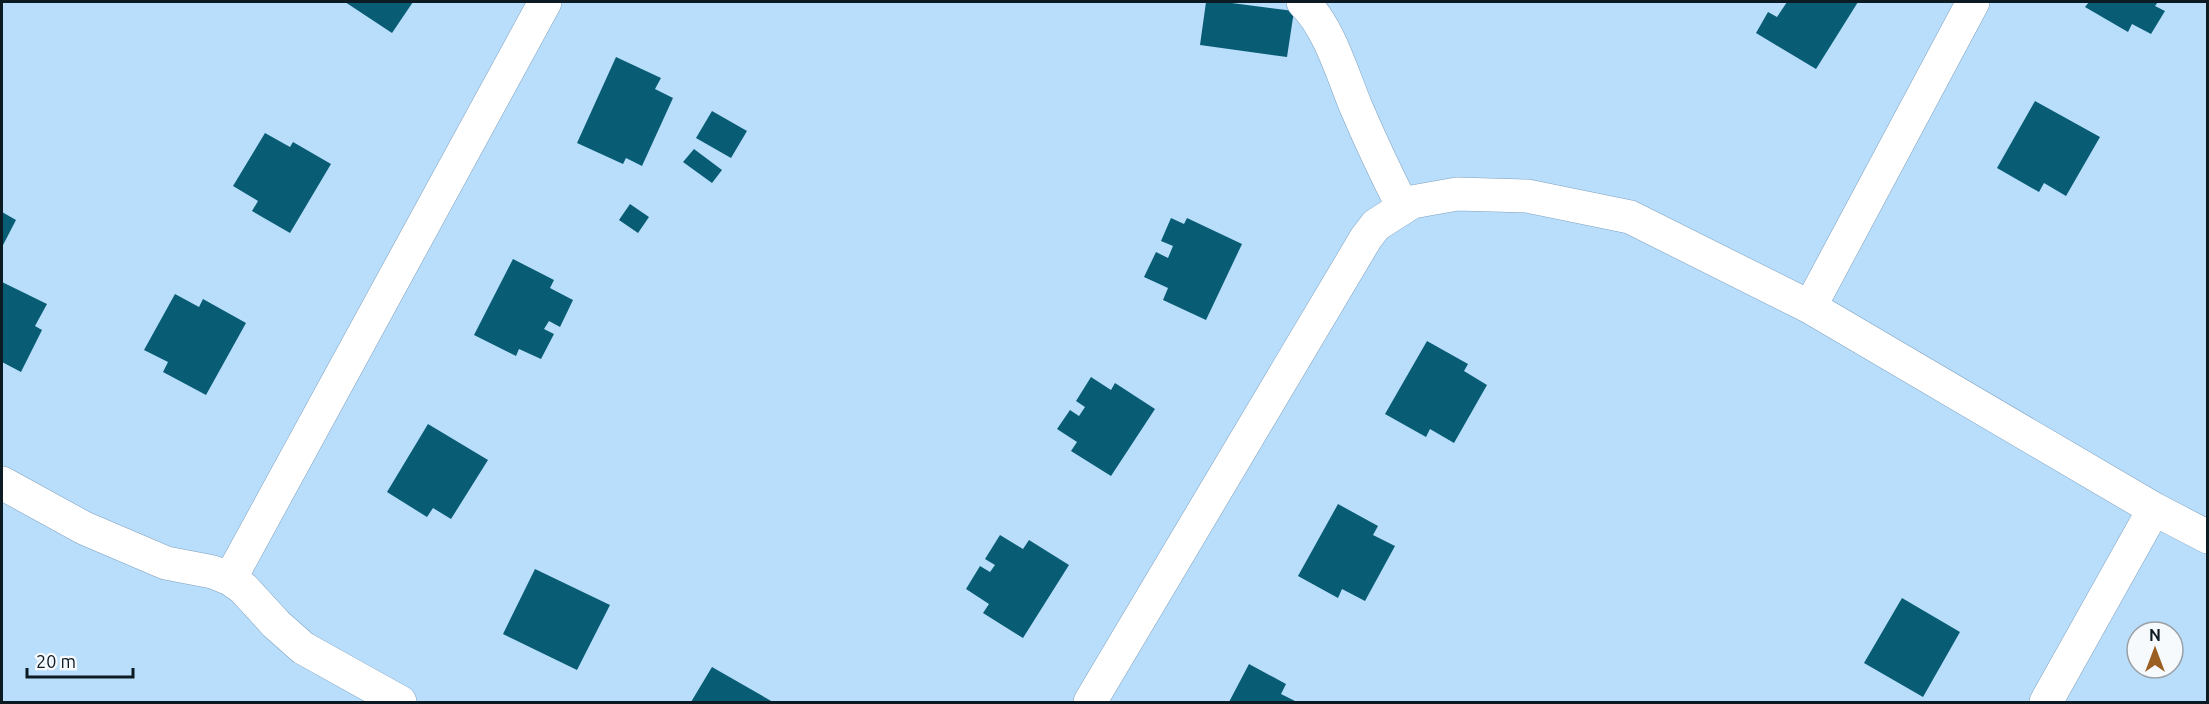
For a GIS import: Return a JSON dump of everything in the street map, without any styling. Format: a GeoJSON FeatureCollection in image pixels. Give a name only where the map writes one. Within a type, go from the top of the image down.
{"type":"FeatureCollection","features":[{"type":"Feature","properties":{"kind":"street"},"geometry":{"type":"LineString","coordinates":[[230,579],[545,2]]}},
{"type":"Feature","properties":{"kind":"street"},"geometry":{"type":"LineString","coordinates":[[1303,2],[1315,13],[1326,34],[1375,153],[1403,207]]}},
{"type":"Feature","properties":{"kind":"street"},"geometry":{"type":"LineString","coordinates":[[1810,307],[1973,2]]}},
{"type":"Feature","properties":{"kind":"street"},"geometry":{"type":"LineString","coordinates":[[1090,702],[1366,238],[1376,225],[1403,207],[1432,197],[1456,194],[1527,196],[1630,217],[1810,307],[2154,509],[2208,537]]}},
{"type":"Feature","properties":{"kind":"street"},"geometry":{"type":"LineString","coordinates":[[2,483],[84,528],[166,563],[213,572],[230,579],[243,588],[276,624],[303,648],[400,702]]}},
{"type":"Feature","properties":{"kind":"street"},"geometry":{"type":"LineString","coordinates":[[2046,702],[2154,509]]}},
{"type":"Feature","properties":{"kind":"building"},"geometry":{"type":"Polygon","coordinates":[[[345,2],[413,2],[392,33],[345,2]]]}},
{"type":"Feature","properties":{"kind":"building"},"geometry":{"type":"Polygon","coordinates":[[[1206,2],[1224,2],[1294,11],[1287,57],[1200,45],[1206,2]]]}},
{"type":"Feature","properties":{"kind":"building"},"geometry":{"type":"Polygon","coordinates":[[[1787,2],[1858,2],[1816,69],[1756,33],[1768,12],[1777,17],[1787,2]]]}},
{"type":"Feature","properties":{"kind":"building"},"geometry":{"type":"Polygon","coordinates":[[[2089,2],[2158,2],[2155,6],[2165,11],[2151,34],[2132,24],[2128,32],[2085,7],[2089,2]]]}},
{"type":"Feature","properties":{"kind":"building"},"geometry":{"type":"Polygon","coordinates":[[[616,57],[661,78],[655,89],[673,98],[642,166],[626,158],[623,164],[577,143],[616,57]]]}},
{"type":"Feature","properties":{"kind":"building"},"geometry":{"type":"Polygon","coordinates":[[[2035,101],[2100,137],[2066,196],[2044,183],[2039,192],[1997,168],[2035,101]]]}},
{"type":"Feature","properties":{"kind":"building"},"geometry":{"type":"Polygon","coordinates":[[[712,111],[747,131],[731,158],[696,138],[712,111]]]}},
{"type":"Feature","properties":{"kind":"building"},"geometry":{"type":"Polygon","coordinates":[[[265,133],[290,147],[293,142],[331,164],[290,233],[252,211],[258,201],[233,186],[265,133]]]}},
{"type":"Feature","properties":{"kind":"building"},"geometry":{"type":"Polygon","coordinates":[[[694,149],[722,170],[712,183],[683,162],[694,149]]]}},
{"type":"Feature","properties":{"kind":"building"},"geometry":{"type":"Polygon","coordinates":[[[630,204],[649,217],[638,233],[619,220],[630,204]]]}},
{"type":"Feature","properties":{"kind":"building"},"geometry":{"type":"Polygon","coordinates":[[[2,212],[16,220],[2,247],[2,212]]]}},
{"type":"Feature","properties":{"kind":"building"},"geometry":{"type":"Polygon","coordinates":[[[1171,218],[1184,224],[1187,218],[1242,244],[1206,320],[1163,300],[1168,288],[1144,277],[1156,252],[1168,258],[1173,246],[1161,241],[1171,218]]]}},
{"type":"Feature","properties":{"kind":"building"},"geometry":{"type":"Polygon","coordinates":[[[513,259],[554,280],[550,288],[573,300],[560,327],[549,321],[544,329],[554,334],[541,359],[519,349],[516,356],[474,335],[513,259]]]}},
{"type":"Feature","properties":{"kind":"building"},"geometry":{"type":"Polygon","coordinates":[[[2,282],[47,304],[35,326],[42,330],[21,372],[2,362],[2,282]]]}},
{"type":"Feature","properties":{"kind":"building"},"geometry":{"type":"Polygon","coordinates":[[[175,294],[199,307],[203,299],[246,323],[206,395],[163,372],[168,362],[144,350],[175,294]]]}},
{"type":"Feature","properties":{"kind":"building"},"geometry":{"type":"Polygon","coordinates":[[[1427,341],[1468,364],[1464,371],[1487,385],[1454,443],[1430,429],[1426,437],[1385,414],[1427,341]]]}},
{"type":"Feature","properties":{"kind":"building"},"geometry":{"type":"Polygon","coordinates":[[[1091,377],[1111,390],[1115,383],[1155,409],[1111,476],[1071,451],[1077,442],[1057,429],[1070,410],[1079,416],[1085,407],[1076,401],[1091,377]]]}},
{"type":"Feature","properties":{"kind":"building"},"geometry":{"type":"Polygon","coordinates":[[[428,424],[488,460],[451,519],[433,508],[427,517],[387,492],[428,424]]]}},
{"type":"Feature","properties":{"kind":"building"},"geometry":{"type":"Polygon","coordinates":[[[1338,504],[1378,526],[1373,535],[1395,546],[1365,601],[1342,589],[1338,598],[1298,576],[1338,504]]]}},
{"type":"Feature","properties":{"kind":"building"},"geometry":{"type":"Polygon","coordinates":[[[1000,535],[1023,549],[1029,540],[1069,565],[1023,638],[983,613],[989,604],[966,589],[980,566],[990,572],[995,565],[985,559],[1000,535]]]}},
{"type":"Feature","properties":{"kind":"building"},"geometry":{"type":"Polygon","coordinates":[[[535,569],[610,605],[577,670],[503,634],[535,569]]]}},
{"type":"Feature","properties":{"kind":"building"},"geometry":{"type":"Polygon","coordinates":[[[1902,598],[1960,632],[1923,697],[1864,663],[1902,598]]]}},
{"type":"Feature","properties":{"kind":"building"},"geometry":{"type":"Polygon","coordinates":[[[1249,664],[1286,684],[1281,694],[1297,702],[1229,702],[1249,664]]]}},
{"type":"Feature","properties":{"kind":"building"},"geometry":{"type":"Polygon","coordinates":[[[712,667],[773,702],[691,702],[712,667]]]}}]}
